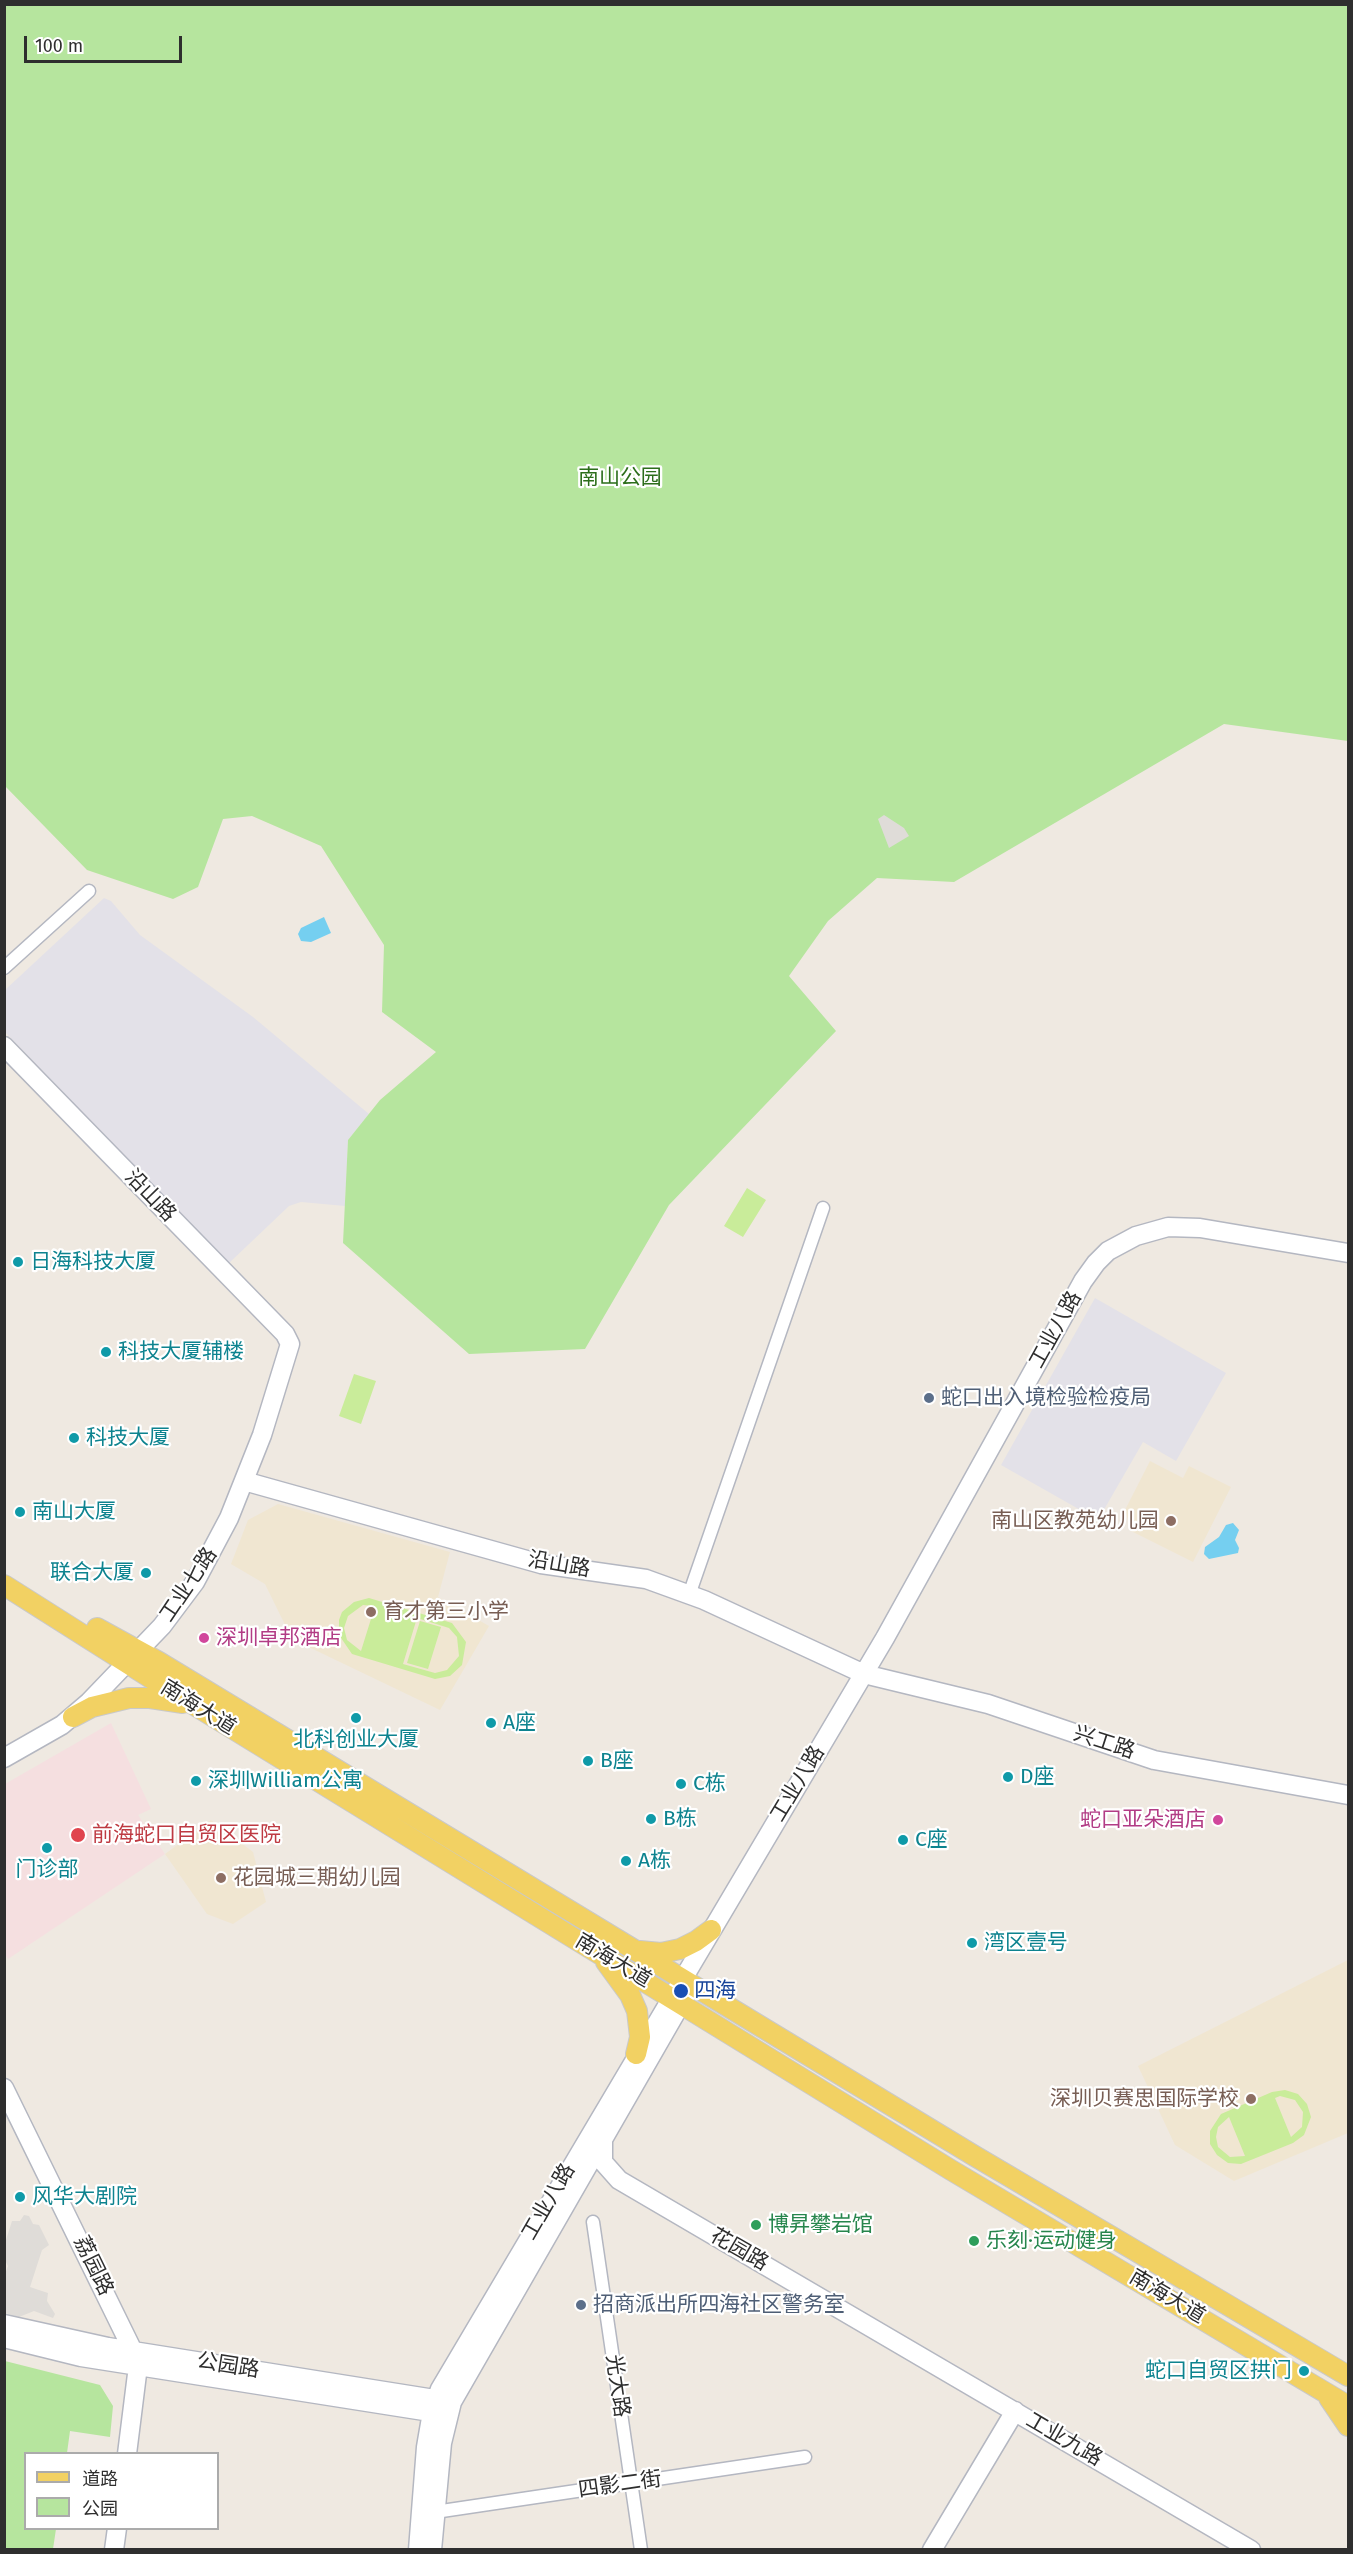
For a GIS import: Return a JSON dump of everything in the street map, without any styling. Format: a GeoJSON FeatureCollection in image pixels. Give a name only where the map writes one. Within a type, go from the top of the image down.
{"type":"FeatureCollection","features":[{"type":"Feature","properties":{"kind":"main road","name":"南海大道"},"geometry":{"type":"LineString","coordinates":[[4,1570],[133,1657],[201,1709],[951,2170],[1348,2406]]}},
{"type":"Feature","properties":{"kind":"main road","name":"南海大道"},"geometry":{"type":"LineString","coordinates":[[4,1585],[133,1657],[634,1950],[1345,2374]]}},
{"type":"Feature","properties":{"kind":"main road"},"geometry":{"type":"LineString","coordinates":[[72,1717],[92,1707],[129,1698],[176,1701],[201,1709]]}},
{"type":"Feature","properties":{"kind":"main road"},"geometry":{"type":"LineString","coordinates":[[634,1950],[652,1953],[671,1951],[696,1941],[711,1930]]}},
{"type":"Feature","properties":{"kind":"main road"},"geometry":{"type":"LineString","coordinates":[[596,1951],[634,2003],[640,2028],[636,2054]]}},
{"type":"Feature","properties":{"kind":"main road"},"geometry":{"type":"LineString","coordinates":[[1316,2387],[1336,2404],[1348,2426]]}},
{"type":"Feature","properties":{"kind":"street"},"geometry":{"type":"LineString","coordinates":[[4,968],[89,891]]}},
{"type":"Feature","properties":{"kind":"street","name":"沿山路"},"geometry":{"type":"LineString","coordinates":[[4,1046],[285,1334],[289,1349]]}},
{"type":"Feature","properties":{"kind":"street"},"geometry":{"type":"LineString","coordinates":[[689,1595],[823,1208]]}},
{"type":"Feature","properties":{"kind":"street","name":"工业八路"},"geometry":{"type":"LineString","coordinates":[[687,1982],[711,1930],[868,1675],[1083,1281],[1108,1251],[1151,1230],[1185,1227],[1348,1253]]}},
{"type":"Feature","properties":{"kind":"street","name":"工业八路"},"geometry":{"type":"LineString","coordinates":[[418,2550],[428,2437],[442,2407],[576,2185],[676,2000],[868,1675],[1091,1285],[1114,1258],[1153,1239],[1184,1236],[1348,1263]]}},
{"type":"Feature","properties":{"kind":"street","name":"工业七路"},"geometry":{"type":"LineString","coordinates":[[4,1758],[72,1717],[133,1657],[195,1582],[220,1539],[244,1481],[289,1349]]}},
{"type":"Feature","properties":{"kind":"street","name":"沿山路"},"geometry":{"type":"LineString","coordinates":[[244,1481],[541,1564],[646,1579],[689,1595],[868,1675]]}},
{"type":"Feature","properties":{"kind":"street","name":"兴工路"},"geometry":{"type":"LineString","coordinates":[[868,1675],[988,1704],[1154,1760],[1348,1795]]}},
{"type":"Feature","properties":{"kind":"street","name":"工业八路"},"geometry":{"type":"LineString","coordinates":[[432,2550],[441,2448],[442,2407],[448,2374],[636,2054],[676,2000]]}},
{"type":"Feature","properties":{"kind":"street","name":"荔园路"},"geometry":{"type":"LineString","coordinates":[[4,2088],[136,2359]]}},
{"type":"Feature","properties":{"kind":"street","name":"花园路"},"geometry":{"type":"LineString","coordinates":[[603,2138],[603,2162],[619,2180],[1015,2411]]}},
{"type":"Feature","properties":{"kind":"street","name":"花园路"},"geometry":{"type":"LineString","coordinates":[[576,2185],[598,2176],[619,2180]]}},
{"type":"Feature","properties":{"kind":"street","name":"光大路"},"geometry":{"type":"LineString","coordinates":[[593,2223],[641,2550]]}},
{"type":"Feature","properties":{"kind":"street","name":"公园路"},"geometry":{"type":"LineString","coordinates":[[4,2324],[136,2359],[442,2407]]}},
{"type":"Feature","properties":{"kind":"street","name":"公园路"},"geometry":{"type":"LineString","coordinates":[[4,2338],[81,2357],[136,2359]]}},
{"type":"Feature","properties":{"kind":"street"},"geometry":{"type":"LineString","coordinates":[[127,2452],[136,2359]]}},
{"type":"Feature","properties":{"kind":"street"},"geometry":{"type":"LineString","coordinates":[[428,2437],[420,2419],[406,2401],[448,2374]]}},
{"type":"Feature","properties":{"kind":"street","name":"工业九路"},"geometry":{"type":"LineString","coordinates":[[932,2550],[1015,2411],[1251,2550]]}},
{"type":"Feature","properties":{"kind":"street","name":"四影二街"},"geometry":{"type":"LineString","coordinates":[[435,2512],[806,2457]]}},
{"type":"Feature","properties":{"kind":"street"},"geometry":{"type":"LineString","coordinates":[[114,2550],[117,2530]]}},
{"type":"Feature","properties":{"kind":"shaded area"},"geometry":{"type":"Polygon","coordinates":[[[884,815],[904,828],[909,836],[889,848],[878,819],[884,815]]]}},
{"type":"Feature","properties":{"kind":"shaded area"},"geometry":{"type":"Polygon","coordinates":[[[104,898],[111,901],[140,935],[253,1017],[369,1114],[348,1140],[345,1206],[301,1202],[289,1206],[228,1264],[5,1032],[5,990],[104,898]]]}},
{"type":"Feature","properties":{"kind":"shaded area"},"geometry":{"type":"Polygon","coordinates":[[[1095,1298],[1226,1373],[1176,1461],[1143,1442],[1098,1520],[1001,1465],[1095,1298]]]}},
{"type":"Feature","properties":{"kind":"shaded area","name":"南山区教苑幼儿园"},"geometry":{"type":"Polygon","coordinates":[[[1150,1461],[1183,1478],[1189,1466],[1231,1487],[1193,1562],[1131,1531],[1125,1510],[1150,1461]]]}},
{"type":"Feature","properties":{"kind":"shaded area","name":"育才第三小学"},"geometry":{"type":"Polygon","coordinates":[[[278,1504],[450,1552],[438,1597],[489,1626],[440,1710],[292,1639],[265,1584],[231,1564],[248,1520],[278,1504]]]}},
{"type":"Feature","properties":{"kind":"shaded area","name":"前海蛇口自贸区医院"},"geometry":{"type":"Polygon","coordinates":[[[111,1723],[151,1809],[138,1815],[165,1854],[8,1959],[4,1953],[5,1784],[111,1723]]]}},
{"type":"Feature","properties":{"kind":"shaded area","name":"花园城三期幼儿园"},"geometry":{"type":"Polygon","coordinates":[[[211,1820],[253,1852],[266,1902],[233,1924],[207,1914],[165,1854],[211,1820]]]}},
{"type":"Feature","properties":{"kind":"shaded area","name":"深圳贝赛思国际学校"},"geometry":{"type":"Polygon","coordinates":[[[1348,1960],[1348,2133],[1234,2181],[1175,2145],[1138,2066],[1348,1960]]]}},
{"type":"Feature","properties":{"kind":"shaded area"},"geometry":{"type":"Polygon","coordinates":[[[24,2215],[29,2216],[33,2224],[39,2225],[49,2245],[42,2250],[30,2287],[48,2293],[47,2301],[55,2314],[53,2318],[34,2311],[19,2317],[5,2313],[5,2274],[8,2266],[5,2260],[5,2243],[12,2221],[20,2221],[24,2215]]]}},
{"type":"Feature","properties":{"kind":"green space","name":"南山公园"},"geometry":{"type":"Polygon","coordinates":[[[5,5],[1348,5],[1348,741],[1224,724],[954,882],[877,878],[828,921],[789,976],[836,1031],[669,1205],[585,1349],[469,1354],[343,1243],[348,1140],[380,1100],[436,1052],[382,1012],[384,945],[321,846],[252,816],[223,819],[198,887],[173,899],[87,870],[5,786],[5,5]]]}},
{"type":"Feature","properties":{"kind":"green space"},"geometry":{"type":"Polygon","coordinates":[[[747,1188],[766,1200],[743,1237],[724,1226],[747,1188]]]}},
{"type":"Feature","properties":{"kind":"green space"},"geometry":{"type":"Polygon","coordinates":[[[354,1374],[376,1381],[361,1424],[339,1416],[354,1374]]]}},
{"type":"Feature","properties":{"kind":"green space"},"geometry":{"type":"Polygon","coordinates":[[[369,1598],[452,1623],[466,1642],[462,1665],[450,1676],[435,1679],[352,1654],[339,1635],[339,1620],[342,1612],[354,1602],[369,1598]],[[363,1605],[348,1616],[344,1628],[347,1640],[361,1651],[375,1606],[363,1605]],[[417,1618],[403,1664],[435,1673],[447,1670],[459,1656],[457,1637],[449,1628],[417,1618]]]}},
{"type":"Feature","properties":{"kind":"green space"},"geometry":{"type":"Polygon","coordinates":[[[420,1621],[441,1627],[428,1669],[407,1663],[420,1621]]]}},
{"type":"Feature","properties":{"kind":"green space"},"geometry":{"type":"Polygon","coordinates":[[[1285,2090],[1298,2094],[1307,2104],[1311,2117],[1304,2135],[1293,2143],[1241,2164],[1228,2163],[1217,2155],[1210,2144],[1210,2131],[1221,2114],[1272,2092],[1285,2090]],[[1280,2096],[1275,2098],[1291,2137],[1302,2127],[1303,2112],[1295,2100],[1280,2096]],[[1229,2117],[1218,2127],[1216,2137],[1218,2147],[1230,2157],[1245,2156],[1229,2117]]]}},
{"type":"Feature","properties":{"kind":"green space"},"geometry":{"type":"Polygon","coordinates":[[[5,2361],[100,2385],[113,2406],[110,2437],[70,2431],[67,2452],[24,2452],[24,2530],[56,2530],[53,2549],[5,2549],[5,2361]]]}},
{"type":"Feature","properties":{"kind":"water"},"geometry":{"type":"Polygon","coordinates":[[[324,917],[331,933],[311,942],[301,941],[298,934],[301,928],[324,917]]]}},
{"type":"Feature","properties":{"kind":"water"},"geometry":{"type":"Polygon","coordinates":[[[1233,1523],[1239,1530],[1235,1540],[1239,1548],[1238,1553],[1209,1559],[1204,1554],[1205,1547],[1219,1537],[1226,1525],[1233,1523]]]}},
{"type":"Feature","properties":{"kind":"place","name":"日海科技大厦"},"geometry":{"type":"Point","coordinates":[18,1262]}},
{"type":"Feature","properties":{"kind":"place","name":"科技大厦辅楼"},"geometry":{"type":"Point","coordinates":[106,1352]}},
{"type":"Feature","properties":{"kind":"place","name":"蛇口出入境检验检疫局"},"geometry":{"type":"Point","coordinates":[929,1398]}},
{"type":"Feature","properties":{"kind":"place","name":"科技大厦"},"geometry":{"type":"Point","coordinates":[74,1438]}},
{"type":"Feature","properties":{"kind":"place","name":"南山大厦"},"geometry":{"type":"Point","coordinates":[20,1512]}},
{"type":"Feature","properties":{"kind":"place","name":"南山区教苑幼儿园"},"geometry":{"type":"Point","coordinates":[1171,1521]}},
{"type":"Feature","properties":{"kind":"place","name":"联合大厦"},"geometry":{"type":"Point","coordinates":[146,1573]}},
{"type":"Feature","properties":{"kind":"place","name":"育才第三小学"},"geometry":{"type":"Point","coordinates":[371,1612]}},
{"type":"Feature","properties":{"kind":"place","name":"深圳卓邦酒店"},"geometry":{"type":"Point","coordinates":[204,1638]}},
{"type":"Feature","properties":{"kind":"place","name":"北科创业大厦"},"geometry":{"type":"Point","coordinates":[356,1718]}},
{"type":"Feature","properties":{"kind":"place","name":"A座"},"geometry":{"type":"Point","coordinates":[491,1723]}},
{"type":"Feature","properties":{"kind":"place","name":"B座"},"geometry":{"type":"Point","coordinates":[588,1761]}},
{"type":"Feature","properties":{"kind":"place","name":"D座"},"geometry":{"type":"Point","coordinates":[1008,1777]}},
{"type":"Feature","properties":{"kind":"place","name":"深圳William公寓"},"geometry":{"type":"Point","coordinates":[196,1781]}},
{"type":"Feature","properties":{"kind":"place","name":"C栋"},"geometry":{"type":"Point","coordinates":[681,1784]}},
{"type":"Feature","properties":{"kind":"place","name":"B栋"},"geometry":{"type":"Point","coordinates":[651,1819]}},
{"type":"Feature","properties":{"kind":"place","name":"蛇口亚朵酒店"},"geometry":{"type":"Point","coordinates":[1218,1820]}},
{"type":"Feature","properties":{"kind":"place","name":"前海蛇口自贸区医院"},"geometry":{"type":"Point","coordinates":[78,1835]}},
{"type":"Feature","properties":{"kind":"place","name":"C座"},"geometry":{"type":"Point","coordinates":[903,1840]}},
{"type":"Feature","properties":{"kind":"place","name":"门诊部"},"geometry":{"type":"Point","coordinates":[47,1848]}},
{"type":"Feature","properties":{"kind":"place","name":"A栋"},"geometry":{"type":"Point","coordinates":[626,1861]}},
{"type":"Feature","properties":{"kind":"place","name":"花园城三期幼儿园"},"geometry":{"type":"Point","coordinates":[221,1878]}},
{"type":"Feature","properties":{"kind":"place","name":"湾区壹号"},"geometry":{"type":"Point","coordinates":[972,1943]}},
{"type":"Feature","properties":{"kind":"place","name":"四海"},"geometry":{"type":"Point","coordinates":[681,1991]}},
{"type":"Feature","properties":{"kind":"place","name":"深圳贝赛思国际学校"},"geometry":{"type":"Point","coordinates":[1251,2099]}},
{"type":"Feature","properties":{"kind":"place","name":"风华大剧院"},"geometry":{"type":"Point","coordinates":[20,2197]}},
{"type":"Feature","properties":{"kind":"place","name":"博昇攀岩馆"},"geometry":{"type":"Point","coordinates":[756,2225]}},
{"type":"Feature","properties":{"kind":"place","name":"乐刻·运动健身"},"geometry":{"type":"Point","coordinates":[974,2241]}},
{"type":"Feature","properties":{"kind":"place","name":"招商派出所四海社区警务室"},"geometry":{"type":"Point","coordinates":[581,2305]}},
{"type":"Feature","properties":{"kind":"place","name":"蛇口自贸区拱门"},"geometry":{"type":"Point","coordinates":[1304,2371]}}]}
